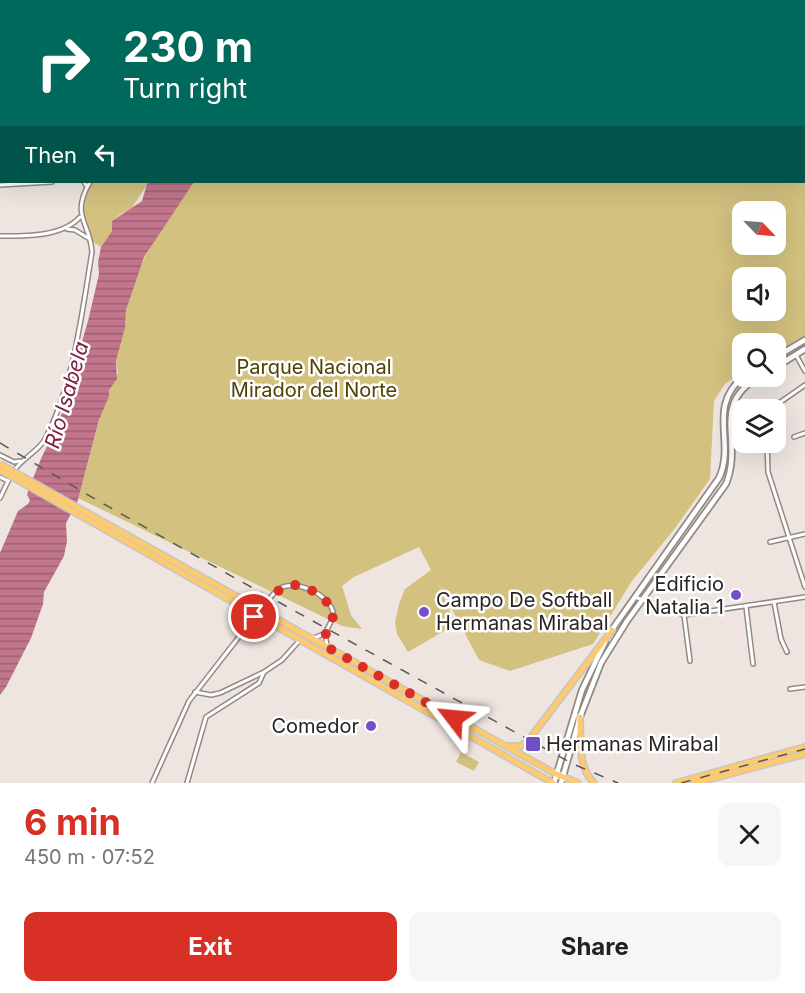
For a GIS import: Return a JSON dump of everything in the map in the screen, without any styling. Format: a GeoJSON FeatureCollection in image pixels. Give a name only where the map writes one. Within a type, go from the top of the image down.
{"type":"FeatureCollection","features":[{"type":"Feature","properties":{"kind":"main road"},"geometry":{"type":"LineString","coordinates":[[0,464],[274,621],[300,640],[554,783]]}},
{"type":"Feature","properties":{"kind":"main road"},"geometry":{"type":"LineString","coordinates":[[0,470],[274,621],[327,647],[556,774],[562,780],[578,783]]}},
{"type":"Feature","properties":{"kind":"main road"},"geometry":{"type":"LineString","coordinates":[[496,742],[512,747],[521,746],[528,741],[612,630]]}},
{"type":"Feature","properties":{"kind":"main road"},"geometry":{"type":"LineString","coordinates":[[580,717],[584,767],[586,775],[594,783]]}},
{"type":"Feature","properties":{"kind":"main road"},"geometry":{"type":"LineString","coordinates":[[676,783],[805,747]]}},
{"type":"Feature","properties":{"kind":"main road"},"geometry":{"type":"LineString","coordinates":[[695,783],[805,754]]}},
{"type":"Feature","properties":{"kind":"street"},"geometry":{"type":"LineString","coordinates":[[0,185],[35,183]]}},
{"type":"Feature","properties":{"kind":"street"},"geometry":{"type":"LineString","coordinates":[[85,183],[87,187]]}},
{"type":"Feature","properties":{"kind":"street"},"geometry":{"type":"LineString","coordinates":[[0,498],[20,461],[43,443],[59,405],[70,370],[92,252],[90,239],[81,216],[82,201],[89,183]]}},
{"type":"Feature","properties":{"kind":"street"},"geometry":{"type":"LineString","coordinates":[[66,229],[81,216]]}},
{"type":"Feature","properties":{"kind":"street"},"geometry":{"type":"LineString","coordinates":[[0,236],[37,234],[66,229],[75,230],[90,239]]}},
{"type":"Feature","properties":{"kind":"street"},"geometry":{"type":"LineString","coordinates":[[786,351],[805,340]]}},
{"type":"Feature","properties":{"kind":"street"},"geometry":{"type":"LineString","coordinates":[[786,361],[805,349]]}},
{"type":"Feature","properties":{"kind":"street"},"geometry":{"type":"LineString","coordinates":[[796,355],[805,371]]}},
{"type":"Feature","properties":{"kind":"street"},"geometry":{"type":"LineString","coordinates":[[785,399],[805,385]]}},
{"type":"Feature","properties":{"kind":"street"},"geometry":{"type":"LineString","coordinates":[[554,783],[582,690],[612,630],[718,478],[724,462],[722,419],[725,402],[732,387]]}},
{"type":"Feature","properties":{"kind":"street"},"geometry":{"type":"LineString","coordinates":[[735,399],[744,387]]}},
{"type":"Feature","properties":{"kind":"street"},"geometry":{"type":"LineString","coordinates":[[723,435],[732,433],[732,409]]}},
{"type":"Feature","properties":{"kind":"street"},"geometry":{"type":"LineString","coordinates":[[794,437],[805,433]]}},
{"type":"Feature","properties":{"kind":"street"},"geometry":{"type":"LineString","coordinates":[[562,780],[580,717],[601,663],[642,599],[726,484],[732,453]]}},
{"type":"Feature","properties":{"kind":"street"},"geometry":{"type":"LineString","coordinates":[[767,453],[768,472],[805,587]]}},
{"type":"Feature","properties":{"kind":"street"},"geometry":{"type":"LineString","coordinates":[[0,455],[14,462],[20,461]]}},
{"type":"Feature","properties":{"kind":"street"},"geometry":{"type":"LineString","coordinates":[[0,477],[8,481]]}},
{"type":"Feature","properties":{"kind":"street"},"geometry":{"type":"LineString","coordinates":[[770,542],[805,534]]}},
{"type":"Feature","properties":{"kind":"street"},"geometry":{"type":"LineString","coordinates":[[152,783],[189,701],[278,589],[287,585],[304,587],[326,600],[333,612],[326,633],[327,647]]}},
{"type":"Feature","properties":{"kind":"street"},"geometry":{"type":"LineString","coordinates":[[634,597],[684,615],[805,597]]}},
{"type":"Feature","properties":{"kind":"street"},"geometry":{"type":"LineString","coordinates":[[774,602],[781,639],[787,652]]}},
{"type":"Feature","properties":{"kind":"street"},"geometry":{"type":"LineString","coordinates":[[746,607],[753,664]]}},
{"type":"Feature","properties":{"kind":"street"},"geometry":{"type":"LineString","coordinates":[[684,615],[690,661]]}},
{"type":"Feature","properties":{"kind":"street"},"geometry":{"type":"LineString","coordinates":[[312,639],[326,633]]}},
{"type":"Feature","properties":{"kind":"street"},"geometry":{"type":"LineString","coordinates":[[195,692],[211,695],[220,693],[264,672],[282,660],[300,640]]}},
{"type":"Feature","properties":{"kind":"street"},"geometry":{"type":"LineString","coordinates":[[187,783],[206,717],[259,683],[264,672]]}},
{"type":"Feature","properties":{"kind":"street"},"geometry":{"type":"LineString","coordinates":[[790,689],[805,687]]}},
{"type":"Feature","properties":{"kind":"green space"},"geometry":{"type":"Polygon","coordinates":[[[90,183],[148,183],[131,209],[112,221],[112,231],[101,247],[89,238],[83,225],[84,195],[90,183]]]}},
{"type":"Feature","properties":{"kind":"green space","name":"Parque Nacional Mirador del Norte"},"geometry":{"type":"Polygon","coordinates":[[[193,183],[805,183],[805,338],[786,348],[786,333],[732,333],[732,379],[725,384],[714,401],[710,479],[676,527],[632,581],[593,644],[510,671],[479,660],[438,583],[454,621],[451,627],[408,652],[397,634],[395,622],[405,589],[431,570],[419,547],[354,577],[342,586],[351,615],[362,629],[342,626],[78,498],[101,414],[109,390],[118,373],[116,361],[125,328],[126,310],[139,268],[154,240],[193,183]]]}},
{"type":"Feature","properties":{"kind":"green space"},"geometry":{"type":"Polygon","coordinates":[[[461,752],[479,762],[474,771],[456,762],[461,752]]]}},
{"type":"Feature","properties":{"kind":"shaded area","name":"Río Isabela"},"geometry":{"type":"Polygon","coordinates":[[[193,183],[144,257],[126,310],[125,328],[116,361],[117,379],[109,390],[77,503],[66,523],[67,541],[64,556],[44,592],[43,604],[31,638],[0,695],[0,553],[18,511],[30,500],[27,495],[37,468],[51,439],[62,424],[60,418],[71,386],[69,375],[75,352],[81,345],[99,274],[98,262],[101,247],[112,231],[112,221],[142,201],[147,184],[193,183]]]}},
{"type":"Feature","properties":{"kind":"railway"},"geometry":{"type":"LineString","coordinates":[[0,443],[242,582],[573,764],[618,783]]}},
{"type":"Feature","properties":{"kind":"railway"},"geometry":{"type":"LineString","coordinates":[[681,783],[805,749]]}},
{"type":"Feature","properties":{"kind":"place","name":"Edificio Natalia 1"},"geometry":{"type":"Point","coordinates":[736,595]}},
{"type":"Feature","properties":{"kind":"place","name":"Campo De Softball Hermanas Mirabal"},"geometry":{"type":"Point","coordinates":[424,612]}},
{"type":"Feature","properties":{"kind":"place","name":"Comedor"},"geometry":{"type":"Point","coordinates":[371,726]}},
{"type":"Feature","properties":{"kind":"place","name":"Hermanas Mirabal"},"geometry":{"type":"Point","coordinates":[533,744]}},
{"type":"Feature","properties":{"kind":"route"},"geometry":{"type":"LineString","coordinates":[[254,617],[278,589],[287,585],[295,585],[312,591],[326,600],[333,612],[326,633],[327,647],[454,718]]}}]}
